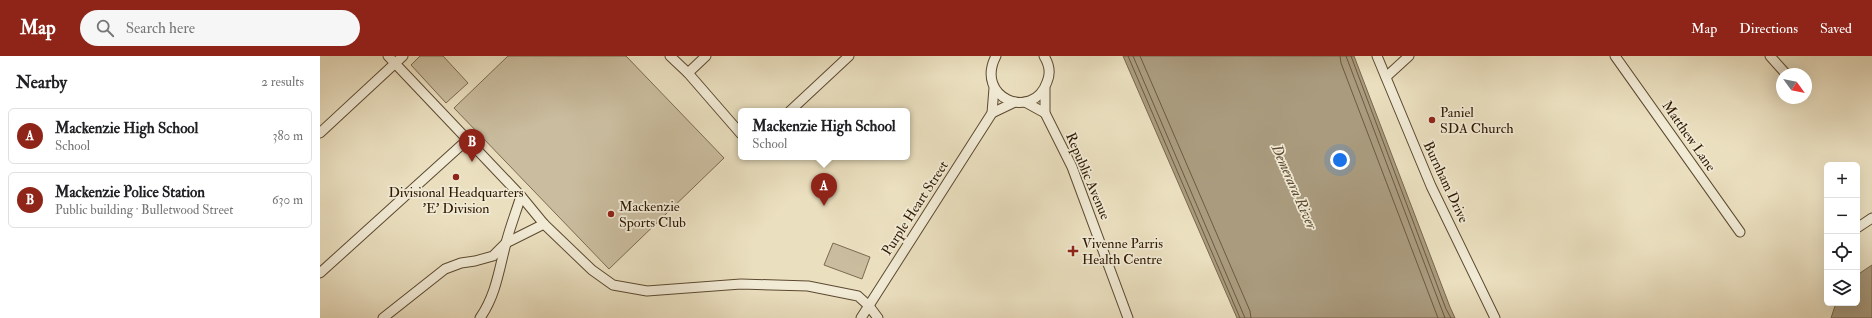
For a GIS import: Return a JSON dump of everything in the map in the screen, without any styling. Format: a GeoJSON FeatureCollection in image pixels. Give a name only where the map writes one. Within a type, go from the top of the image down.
{"type":"FeatureCollection","features":[{"type":"Feature","properties":{"kind":"street"},"geometry":{"type":"LineString","coordinates":[[388,56],[521,196],[544,224],[603,279],[613,285],[648,291],[741,284],[808,286],[858,296],[869,306],[878,318]]}},
{"type":"Feature","properties":{"kind":"street"},"geometry":{"type":"LineString","coordinates":[[320,133],[403,56]]}},
{"type":"Feature","properties":{"kind":"street"},"geometry":{"type":"LineString","coordinates":[[670,56],[688,73],[738,131]]}},
{"type":"Feature","properties":{"kind":"street"},"geometry":{"type":"LineString","coordinates":[[688,73],[706,56]]}},
{"type":"Feature","properties":{"kind":"street"},"geometry":{"type":"LineString","coordinates":[[793,108],[849,56]]}},
{"type":"Feature","properties":{"kind":"street","name":"Republic Avenue"},"geometry":{"type":"LineString","coordinates":[[1044,56],[1049,67],[1049,78],[1045,88],[1045,113],[1072,167],[1128,318]]}},
{"type":"Feature","properties":{"kind":"street","name":"Burnham Drive"},"geometry":{"type":"LineString","coordinates":[[1377,56],[1431,186],[1495,318]]}},
{"type":"Feature","properties":{"kind":"street"},"geometry":{"type":"LineString","coordinates":[[1386,77],[1409,56]]}},
{"type":"Feature","properties":{"kind":"street","name":"Matthew Lane"},"geometry":{"type":"LineString","coordinates":[[1615,56],[1740,232]]}},
{"type":"Feature","properties":{"kind":"street"},"geometry":{"type":"LineString","coordinates":[[1770,56],[1781,68]]}},
{"type":"Feature","properties":{"kind":"street","name":"Purple Heart Street"},"geometry":{"type":"LineString","coordinates":[[861,318],[992,113],[994,88],[990,77],[993,59]]}},
{"type":"Feature","properties":{"kind":"street"},"geometry":{"type":"LineString","coordinates":[[994,88],[1007,100],[1020,102],[1045,113]]}},
{"type":"Feature","properties":{"kind":"street"},"geometry":{"type":"LineString","coordinates":[[992,113],[1020,102],[1033,100],[1045,88]]}},
{"type":"Feature","properties":{"kind":"street"},"geometry":{"type":"LineString","coordinates":[[320,273],[467,140]]}},
{"type":"Feature","properties":{"kind":"street"},"geometry":{"type":"LineString","coordinates":[[480,318],[487,308],[495,290],[506,243],[521,196]]}},
{"type":"Feature","properties":{"kind":"street"},"geometry":{"type":"LineString","coordinates":[[1860,226],[1872,218]]}},
{"type":"Feature","properties":{"kind":"street"},"geometry":{"type":"LineString","coordinates":[[383,318],[445,269],[461,263],[493,256],[506,243],[544,224]]}},
{"type":"Feature","properties":{"kind":"shaded area"},"geometry":{"type":"Polygon","coordinates":[[[420,56],[443,56],[468,83],[446,103],[411,65],[420,56]]]}},
{"type":"Feature","properties":{"kind":"shaded area","name":"Mackenzie Sports Club"},"geometry":{"type":"Polygon","coordinates":[[[508,56],[626,56],[724,158],[609,269],[454,108],[508,56]]]}},
{"type":"Feature","properties":{"kind":"shaded area"},"geometry":{"type":"Polygon","coordinates":[[[833,243],[870,257],[862,279],[824,265],[833,243]]]}},
{"type":"Feature","properties":{"kind":"water","name":"Demerara River"},"geometry":{"type":"Polygon","coordinates":[[[1123,56],[1354,56],[1455,318],[1237,318],[1123,56]]]}},
{"type":"Feature","properties":{"kind":"water"},"geometry":{"type":"Polygon","coordinates":[[[1872,265],[1872,318],[1831,318],[1835,306],[1860,306],[1860,273],[1872,265]]]}},
{"type":"Feature","properties":{"kind":"place","name":"Paniel SDA Church"},"geometry":{"type":"Point","coordinates":[1432,120]}},
{"type":"Feature","properties":{"kind":"place","name":"Mackenzie Police Station"},"geometry":{"type":"Point","coordinates":[472,162]}},
{"type":"Feature","properties":{"kind":"place","name":"Divisional Headquarters 'E' Division"},"geometry":{"type":"Point","coordinates":[456,177]}},
{"type":"Feature","properties":{"kind":"place","name":"Mackenzie High School"},"geometry":{"type":"Point","coordinates":[824,206]}},
{"type":"Feature","properties":{"kind":"place","name":"Mackenzie Sports Club"},"geometry":{"type":"Point","coordinates":[611,214]}},
{"type":"Feature","properties":{"kind":"place","name":"Vivenne Parris Health Centre"},"geometry":{"type":"Point","coordinates":[1073,251]}}]}
